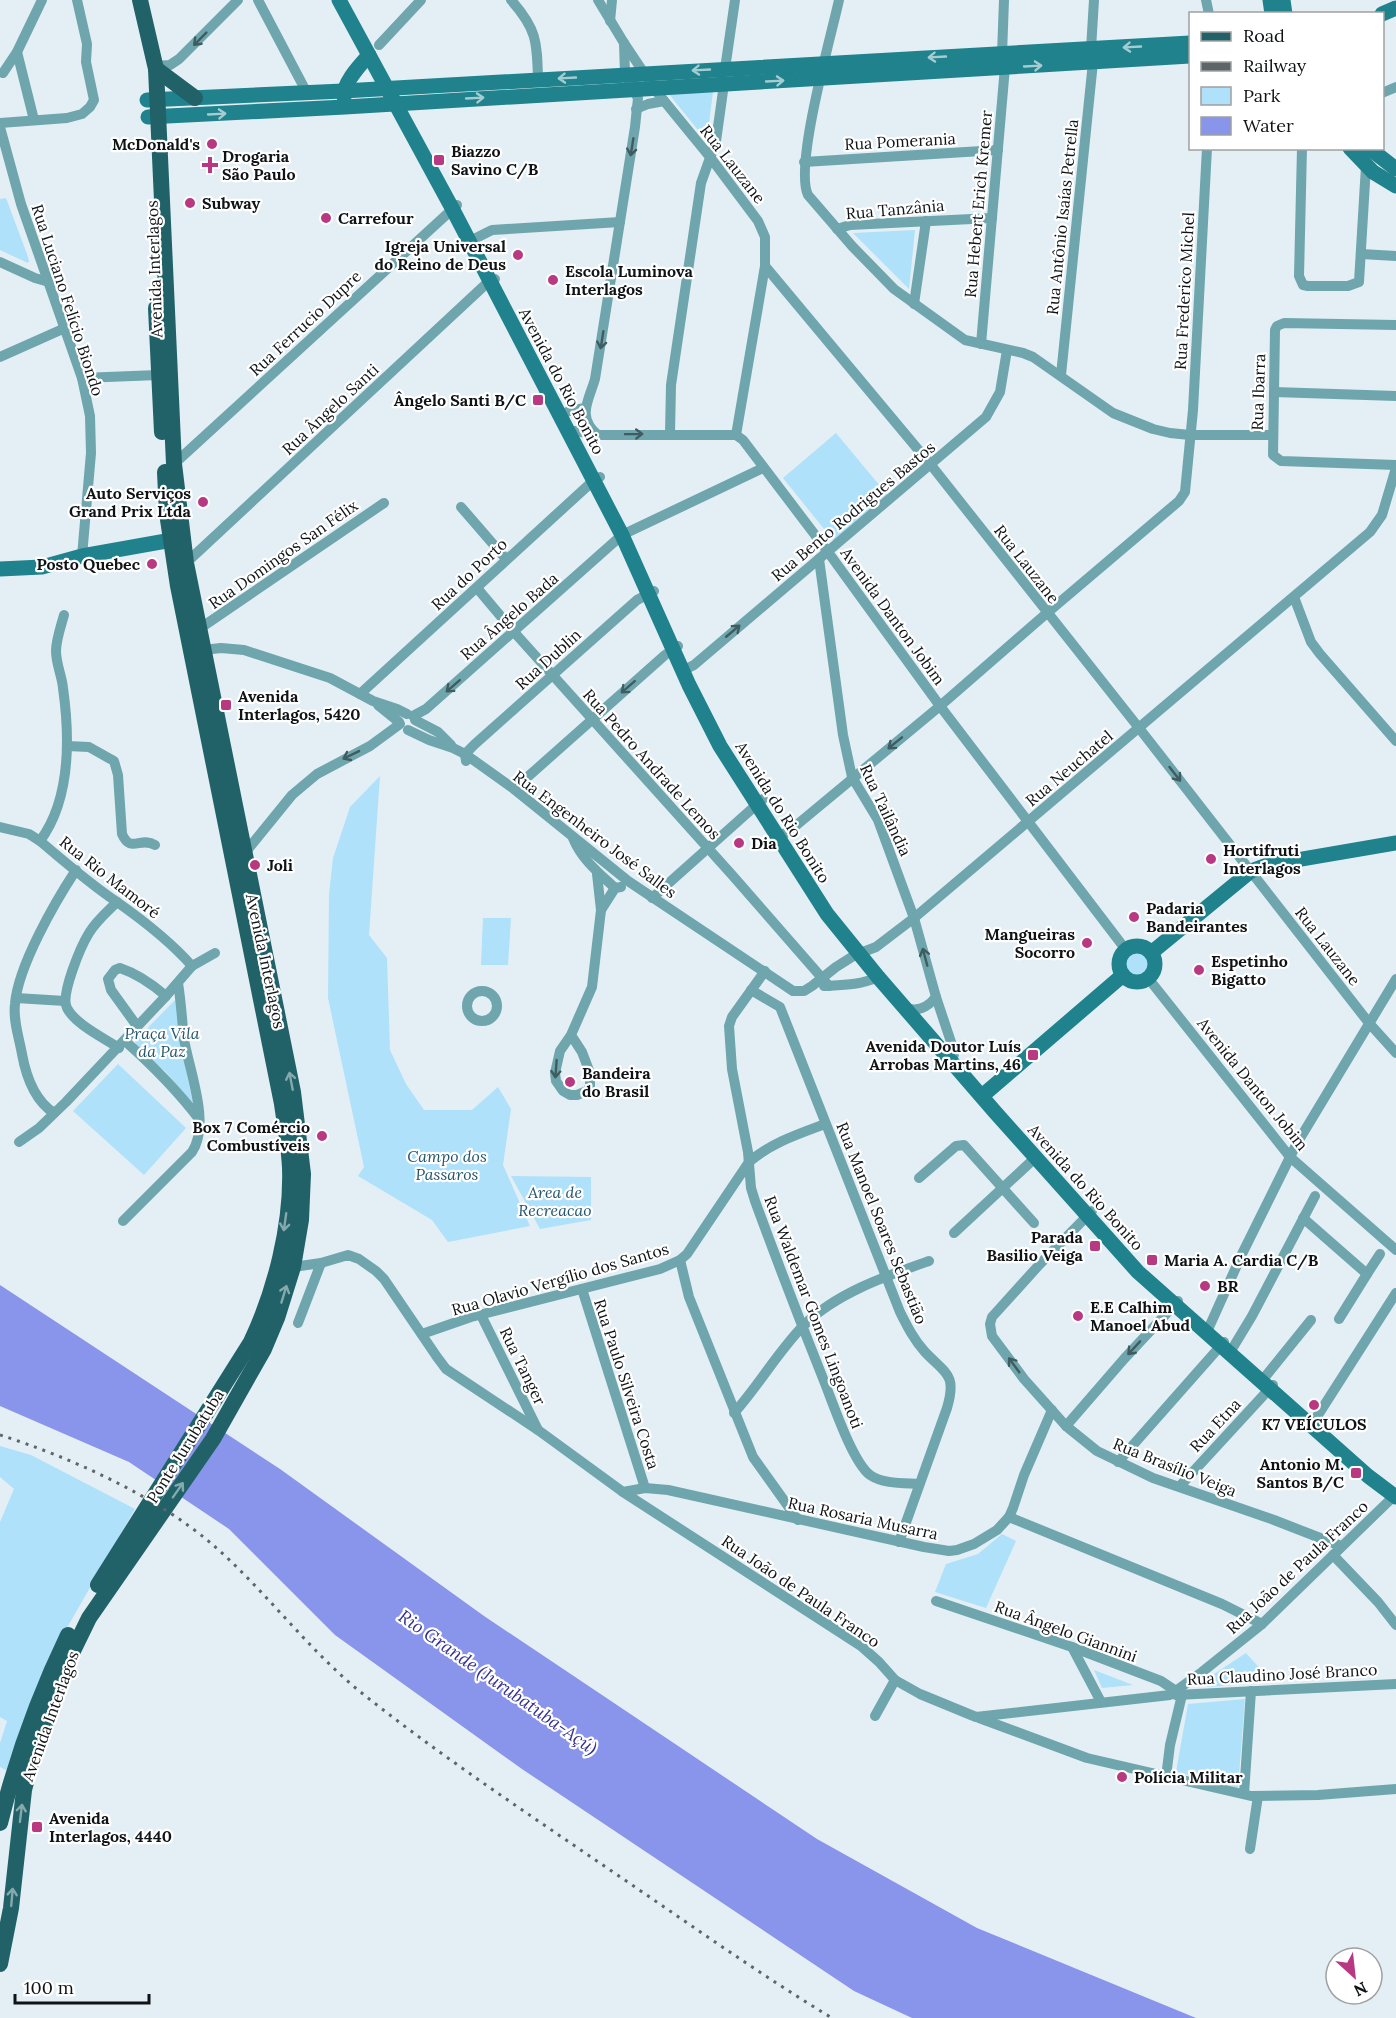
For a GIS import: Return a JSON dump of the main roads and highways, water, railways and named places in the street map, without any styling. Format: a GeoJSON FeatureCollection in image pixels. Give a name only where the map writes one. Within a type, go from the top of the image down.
{"type":"FeatureCollection","features":[{"type":"Feature","properties":{"kind":"main road","name":"Avenida Interlagos"},"geometry":{"type":"LineString","coordinates":[[131,0],[153,108],[174,464],[178,586],[289,1071],[303,1174],[301,1220],[292,1267],[277,1318],[257,1345]]}},
{"type":"Feature","properties":{"kind":"main road","name":"Avenida Interlagos"},"geometry":{"type":"LineString","coordinates":[[140,0],[155,67],[153,108],[158,375],[167,513],[186,563],[203,650],[282,1104],[290,1167],[289,1195],[279,1267],[264,1311],[257,1345]]}},
{"type":"Feature","properties":{"kind":"main road"},"geometry":{"type":"LineString","coordinates":[[155,67],[195,98]]}},
{"type":"Feature","properties":{"kind":"main road","name":"Ponte Jurubatuba"},"geometry":{"type":"LineString","coordinates":[[126,1552],[257,1345]]}},
{"type":"Feature","properties":{"kind":"main road","name":"Avenida Interlagos"},"geometry":{"type":"LineString","coordinates":[[0,1823],[12,1777],[48,1675],[70,1631],[126,1552]]}},
{"type":"Feature","properties":{"kind":"main road","name":"Avenida Interlagos"},"geometry":{"type":"LineString","coordinates":[[0,1964],[11,1908],[24,1790],[33,1755],[71,1655],[88,1618],[126,1552]]}},
{"type":"Feature","properties":{"kind":"water","name":"Rio Grande (Jurubatuba-Açú)"},"geometry":{"type":"Polygon","coordinates":[[[0,1285],[280,1469],[484,1616],[817,1839],[977,1928],[1196,2018],[912,2018],[854,1991],[522,1769],[335,1635],[229,1529],[129,1462],[0,1406],[0,1285]]]}},
{"type":"Feature","properties":{"kind":"railway"},"geometry":{"type":"LineString","coordinates":[[0,1435],[55,1455],[112,1480],[191,1527],[251,1581],[343,1677],[393,1717],[548,1827],[748,1964],[832,2018]]}},
{"type":"Feature","properties":{"kind":"place","name":"McDonald's"},"geometry":{"type":"Point","coordinates":[212,144]}},
{"type":"Feature","properties":{"kind":"place","name":"Biazzo Savino C/B"},"geometry":{"type":"Point","coordinates":[439,160]}},
{"type":"Feature","properties":{"kind":"place","name":"Drogaria São Paulo"},"geometry":{"type":"Point","coordinates":[210,165]}},
{"type":"Feature","properties":{"kind":"place","name":"Subway"},"geometry":{"type":"Point","coordinates":[190,203]}},
{"type":"Feature","properties":{"kind":"place","name":"Carrefour"},"geometry":{"type":"Point","coordinates":[326,218]}},
{"type":"Feature","properties":{"kind":"place","name":"Igreja Universal do Reino de Deus"},"geometry":{"type":"Point","coordinates":[518,255]}},
{"type":"Feature","properties":{"kind":"place","name":"Escola Luminova Interlagos"},"geometry":{"type":"Point","coordinates":[553,280]}},
{"type":"Feature","properties":{"kind":"place","name":"Ângelo Santi B/C"},"geometry":{"type":"Point","coordinates":[538,400]}},
{"type":"Feature","properties":{"kind":"place","name":"Auto Serviços Grand Prix Ltda"},"geometry":{"type":"Point","coordinates":[203,502]}},
{"type":"Feature","properties":{"kind":"place","name":"Posto Quebec"},"geometry":{"type":"Point","coordinates":[152,564]}},
{"type":"Feature","properties":{"kind":"place","name":"Avenida Interlagos, 5420"},"geometry":{"type":"Point","coordinates":[226,705]}},
{"type":"Feature","properties":{"kind":"place","name":"Dia"},"geometry":{"type":"Point","coordinates":[739,843]}},
{"type":"Feature","properties":{"kind":"place","name":"Hortifruti Interlagos"},"geometry":{"type":"Point","coordinates":[1211,859]}},
{"type":"Feature","properties":{"kind":"place","name":"Joli"},"geometry":{"type":"Point","coordinates":[255,865]}},
{"type":"Feature","properties":{"kind":"place","name":"Padaria Bandeirantes"},"geometry":{"type":"Point","coordinates":[1134,917]}},
{"type":"Feature","properties":{"kind":"place","name":"Mangueiras Socorro"},"geometry":{"type":"Point","coordinates":[1087,943]}},
{"type":"Feature","properties":{"kind":"place","name":"Espetinho Bigatto"},"geometry":{"type":"Point","coordinates":[1199,970]}},
{"type":"Feature","properties":{"kind":"place","name":"Avenida Doutor Luís Arrobas Martins, 46"},"geometry":{"type":"Point","coordinates":[1033,1055]}},
{"type":"Feature","properties":{"kind":"place","name":"Bandeira do Brasil"},"geometry":{"type":"Point","coordinates":[570,1082]}},
{"type":"Feature","properties":{"kind":"place","name":"Box 7 Comércio Combustíveis"},"geometry":{"type":"Point","coordinates":[322,1136]}},
{"type":"Feature","properties":{"kind":"place","name":"Parada Basilio Veiga"},"geometry":{"type":"Point","coordinates":[1095,1246]}},
{"type":"Feature","properties":{"kind":"place","name":"Maria A. Cardia C/B"},"geometry":{"type":"Point","coordinates":[1152,1260]}},
{"type":"Feature","properties":{"kind":"place","name":"BR"},"geometry":{"type":"Point","coordinates":[1205,1286]}},
{"type":"Feature","properties":{"kind":"place","name":"E.E Calhim Manoel Abud"},"geometry":{"type":"Point","coordinates":[1078,1316]}},
{"type":"Feature","properties":{"kind":"place","name":"K7 VEÍCULOS"},"geometry":{"type":"Point","coordinates":[1314,1405]}},
{"type":"Feature","properties":{"kind":"place","name":"Antonio M. Santos B/C"},"geometry":{"type":"Point","coordinates":[1356,1473]}},
{"type":"Feature","properties":{"kind":"place","name":"Polícia Militar"},"geometry":{"type":"Point","coordinates":[1122,1777]}},
{"type":"Feature","properties":{"kind":"place","name":"Avenida Interlagos, 4440"},"geometry":{"type":"Point","coordinates":[37,1827]}},
{"type":"Feature","properties":{"kind":"park label","name":"Praça Vila da Paz"},"geometry":{"type":"Point","coordinates":[162,1042]}},
{"type":"Feature","properties":{"kind":"park label","name":"Campo dos Passaros"},"geometry":{"type":"Point","coordinates":[447,1165]}},
{"type":"Feature","properties":{"kind":"park label","name":"Area de Recreacao"},"geometry":{"type":"Point","coordinates":[555,1201]}}]}
